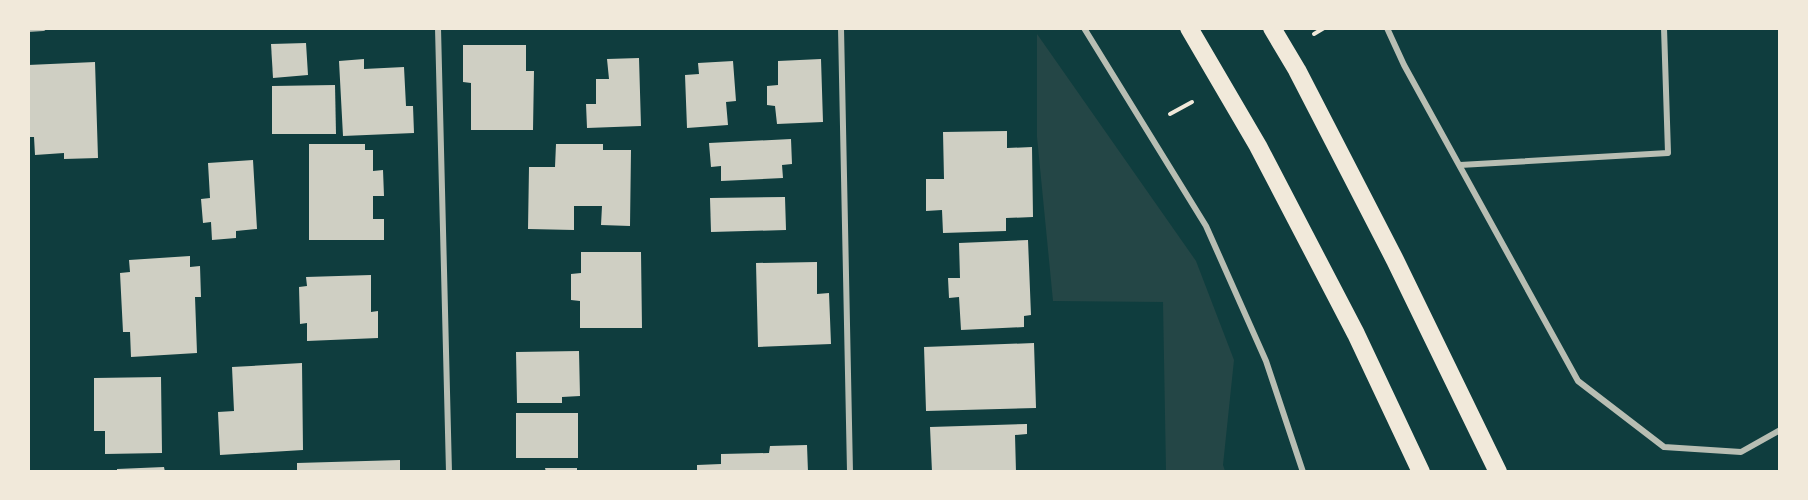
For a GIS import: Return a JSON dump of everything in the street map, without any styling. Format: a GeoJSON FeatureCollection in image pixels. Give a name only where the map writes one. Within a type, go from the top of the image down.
{"type":"FeatureCollection","features":[{"type":"Feature","properties":{"kind":"highway"},"geometry":{"type":"LineString","coordinates":[[1189,28],[1258,146],[1356,334],[1421,471]]}},
{"type":"Feature","properties":{"kind":"highway"},"geometry":{"type":"LineString","coordinates":[[1272,28],[1297,70],[1395,260],[1498,471]]}},
{"type":"Feature","properties":{"kind":"street"},"geometry":{"type":"LineString","coordinates":[[28,29],[43,28]]}},
{"type":"Feature","properties":{"kind":"street"},"geometry":{"type":"LineString","coordinates":[[438,28],[449,471]]}},
{"type":"Feature","properties":{"kind":"street"},"geometry":{"type":"LineString","coordinates":[[840,28],[850,471]]}},
{"type":"Feature","properties":{"kind":"street"},"geometry":{"type":"LineString","coordinates":[[1084,28],[1206,226],[1266,361],[1303,471]]}},
{"type":"Feature","properties":{"kind":"street"},"geometry":{"type":"LineString","coordinates":[[1387,28],[1404,65],[1578,381],[1664,447],[1742,452],[1779,430]]}},
{"type":"Feature","properties":{"kind":"street"},"geometry":{"type":"LineString","coordinates":[[1460,165],[1668,153],[1664,28]]}},
{"type":"Feature","properties":{"kind":"shaded area"},"geometry":{"type":"Polygon","coordinates":[[[1037,34],[1196,261],[1234,360],[1223,465],[1225,471],[1166,471],[1163,302],[1053,301],[1037,137],[1037,34]]]}},
{"type":"Feature","properties":{"kind":"building"},"geometry":{"type":"Polygon","coordinates":[[[306,43],[308,75],[273,78],[271,44],[306,43]]]}},
{"type":"Feature","properties":{"kind":"building"},"geometry":{"type":"Polygon","coordinates":[[[463,45],[526,45],[526,71],[534,71],[533,130],[471,130],[471,83],[463,82],[463,45]]]}},
{"type":"Feature","properties":{"kind":"building"},"geometry":{"type":"Polygon","coordinates":[[[639,58],[641,126],[587,128],[586,104],[596,104],[596,79],[609,79],[607,59],[639,58]]]}},
{"type":"Feature","properties":{"kind":"building"},"geometry":{"type":"Polygon","coordinates":[[[364,59],[364,69],[404,67],[406,106],[413,106],[414,133],[343,136],[339,61],[364,59]]]}},
{"type":"Feature","properties":{"kind":"building"},"geometry":{"type":"Polygon","coordinates":[[[821,59],[823,122],[777,124],[775,106],[767,105],[767,86],[778,85],[778,61],[821,59]]]}},
{"type":"Feature","properties":{"kind":"building"},"geometry":{"type":"Polygon","coordinates":[[[733,61],[736,101],[726,102],[728,125],[687,128],[685,75],[699,74],[698,63],[733,61]]]}},
{"type":"Feature","properties":{"kind":"building"},"geometry":{"type":"Polygon","coordinates":[[[95,62],[98,158],[64,159],[64,153],[35,155],[34,137],[28,137],[28,65],[95,62]]]}},
{"type":"Feature","properties":{"kind":"building"},"geometry":{"type":"Polygon","coordinates":[[[335,85],[336,134],[272,134],[272,86],[335,85]]]}},
{"type":"Feature","properties":{"kind":"building"},"geometry":{"type":"Polygon","coordinates":[[[1007,131],[1007,148],[1032,147],[1033,217],[1006,218],[1006,231],[943,233],[942,210],[926,211],[926,179],[944,179],[943,132],[1007,131]]]}},
{"type":"Feature","properties":{"kind":"building"},"geometry":{"type":"Polygon","coordinates":[[[791,139],[792,164],[782,165],[783,178],[721,181],[721,166],[711,167],[709,143],[791,139]]]}},
{"type":"Feature","properties":{"kind":"building"},"geometry":{"type":"Polygon","coordinates":[[[309,144],[365,144],[365,150],[373,150],[373,171],[383,170],[384,196],[373,196],[373,219],[384,219],[384,240],[309,240],[309,144]]]}},
{"type":"Feature","properties":{"kind":"building"},"geometry":{"type":"Polygon","coordinates":[[[556,144],[603,144],[603,150],[631,150],[630,226],[601,225],[602,206],[574,206],[574,230],[528,229],[529,167],[555,167],[556,144]]]}},
{"type":"Feature","properties":{"kind":"building"},"geometry":{"type":"Polygon","coordinates":[[[253,160],[257,229],[236,231],[236,238],[212,240],[211,222],[203,223],[201,199],[210,198],[208,163],[253,160]]]}},
{"type":"Feature","properties":{"kind":"building"},"geometry":{"type":"Polygon","coordinates":[[[785,197],[786,230],[711,232],[710,198],[785,197]]]}},
{"type":"Feature","properties":{"kind":"building"},"geometry":{"type":"Polygon","coordinates":[[[1028,240],[1031,315],[1024,316],[1024,327],[961,330],[959,297],[949,298],[948,278],[960,278],[959,243],[1028,240]]]}},
{"type":"Feature","properties":{"kind":"building"},"geometry":{"type":"Polygon","coordinates":[[[581,252],[641,252],[642,328],[580,328],[580,301],[571,300],[571,274],[581,273],[581,252]]]}},
{"type":"Feature","properties":{"kind":"building"},"geometry":{"type":"Polygon","coordinates":[[[190,256],[190,267],[200,266],[201,297],[195,297],[197,353],[131,357],[130,332],[123,332],[120,273],[130,272],[129,260],[190,256]]]}},
{"type":"Feature","properties":{"kind":"building"},"geometry":{"type":"Polygon","coordinates":[[[817,262],[817,294],[829,293],[831,344],[758,347],[756,263],[817,262]]]}},
{"type":"Feature","properties":{"kind":"building"},"geometry":{"type":"Polygon","coordinates":[[[371,275],[371,312],[378,311],[378,338],[307,341],[307,323],[300,324],[299,287],[307,286],[306,277],[371,275]]]}},
{"type":"Feature","properties":{"kind":"building"},"geometry":{"type":"Polygon","coordinates":[[[1034,343],[1036,408],[926,411],[924,347],[1034,343]]]}},
{"type":"Feature","properties":{"kind":"building"},"geometry":{"type":"Polygon","coordinates":[[[579,351],[580,396],[562,397],[562,403],[517,403],[516,352],[579,351]]]}},
{"type":"Feature","properties":{"kind":"building"},"geometry":{"type":"Polygon","coordinates":[[[302,363],[303,450],[220,455],[218,412],[234,411],[232,367],[302,363]]]}},
{"type":"Feature","properties":{"kind":"building"},"geometry":{"type":"Polygon","coordinates":[[[161,377],[162,453],[105,454],[105,431],[94,431],[94,378],[161,377]]]}},
{"type":"Feature","properties":{"kind":"building"},"geometry":{"type":"Polygon","coordinates":[[[516,413],[578,413],[578,458],[516,458],[516,413]]]}},
{"type":"Feature","properties":{"kind":"building"},"geometry":{"type":"Polygon","coordinates":[[[1027,424],[1027,434],[1015,435],[1016,472],[932,472],[930,427],[1027,424]]]}},
{"type":"Feature","properties":{"kind":"building"},"geometry":{"type":"Polygon","coordinates":[[[807,445],[808,472],[697,472],[697,465],[721,464],[721,454],[769,453],[770,446],[807,445]]]}},
{"type":"Feature","properties":{"kind":"building"},"geometry":{"type":"Polygon","coordinates":[[[400,460],[400,472],[297,472],[297,463],[400,460]]]}},
{"type":"Feature","properties":{"kind":"building"},"geometry":{"type":"Polygon","coordinates":[[[164,467],[165,472],[117,472],[117,469],[164,467]]]}},
{"type":"Feature","properties":{"kind":"building"},"geometry":{"type":"Polygon","coordinates":[[[545,468],[577,468],[577,472],[546,472],[545,468]]]}}]}
